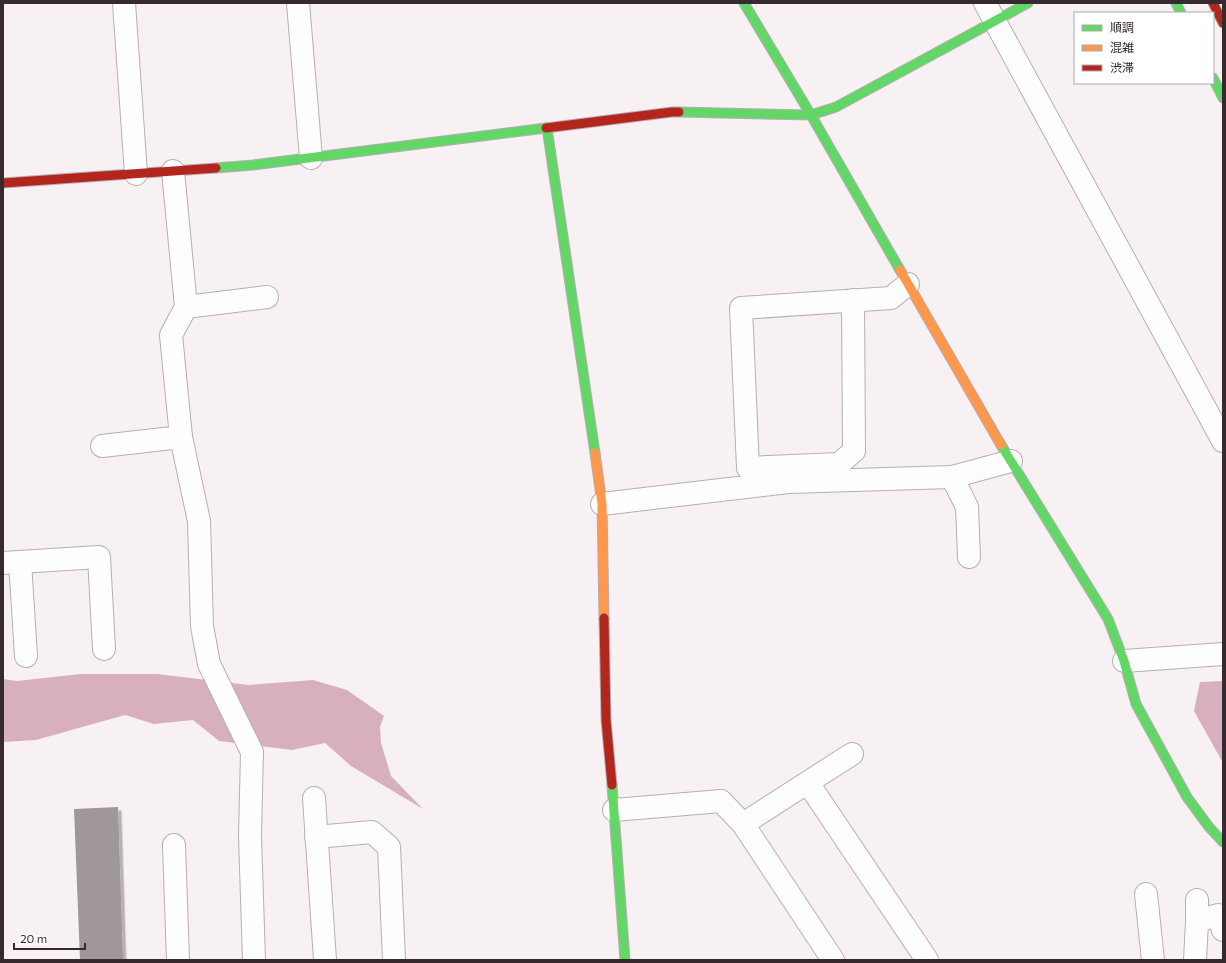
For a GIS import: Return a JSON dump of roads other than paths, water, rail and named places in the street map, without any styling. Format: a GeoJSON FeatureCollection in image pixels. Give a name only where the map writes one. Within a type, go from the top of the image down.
{"type":"FeatureCollection","features":[{"type":"Feature","properties":{"kind":"street"},"geometry":{"type":"LineString","coordinates":[[124,3],[136,174]]}},
{"type":"Feature","properties":{"kind":"street"},"geometry":{"type":"LineString","coordinates":[[298,3],[311,158]]}},
{"type":"Feature","properties":{"kind":"street"},"geometry":{"type":"LineString","coordinates":[[744,3],[811,115],[1011,461],[1108,619],[1124,661],[1136,704],[1187,797],[1209,827],[1223,842]]}},
{"type":"Feature","properties":{"kind":"street"},"geometry":{"type":"LineString","coordinates":[[3,183],[253,166],[672,112],[811,115],[836,107],[990,12],[1028,3]]}},
{"type":"Feature","properties":{"kind":"street"},"geometry":{"type":"LineString","coordinates":[[1176,3],[1180,12]]}},
{"type":"Feature","properties":{"kind":"street"},"geometry":{"type":"LineString","coordinates":[[1213,3],[1223,23]]}},
{"type":"Feature","properties":{"kind":"street"},"geometry":{"type":"LineString","coordinates":[[990,12],[1223,441]]}},
{"type":"Feature","properties":{"kind":"street"},"geometry":{"type":"LineString","coordinates":[[1214,80],[1223,98]]}},
{"type":"Feature","properties":{"kind":"street"},"geometry":{"type":"LineString","coordinates":[[547,128],[602,504],[606,720],[625,960]]}},
{"type":"Feature","properties":{"kind":"street"},"geometry":{"type":"LineString","coordinates":[[173,171],[186,307],[171,335],[181,437],[199,521],[202,626],[209,664],[252,752],[250,836],[254,960]]}},
{"type":"Feature","properties":{"kind":"street"},"geometry":{"type":"LineString","coordinates":[[853,300],[854,451],[839,464],[748,468],[741,308],[853,300],[891,298],[908,284]]}},
{"type":"Feature","properties":{"kind":"street"},"geometry":{"type":"LineString","coordinates":[[186,307],[267,297]]}},
{"type":"Feature","properties":{"kind":"street"},"geometry":{"type":"LineString","coordinates":[[102,446],[181,437]]}},
{"type":"Feature","properties":{"kind":"street"},"geometry":{"type":"LineString","coordinates":[[602,504],[788,482],[952,477],[1011,461]]}},
{"type":"Feature","properties":{"kind":"street"},"geometry":{"type":"LineString","coordinates":[[952,477],[967,507],[969,557]]}},
{"type":"Feature","properties":{"kind":"street"},"geometry":{"type":"LineString","coordinates":[[26,656],[12,562],[98,558],[104,649]]}},
{"type":"Feature","properties":{"kind":"street"},"geometry":{"type":"LineString","coordinates":[[1124,661],[1223,654]]}},
{"type":"Feature","properties":{"kind":"street"},"geometry":{"type":"LineString","coordinates":[[743,824],[852,754]]}},
{"type":"Feature","properties":{"kind":"street"},"geometry":{"type":"LineString","coordinates":[[808,783],[927,960]]}},
{"type":"Feature","properties":{"kind":"street"},"geometry":{"type":"LineString","coordinates":[[314,798],[325,960]]}},
{"type":"Feature","properties":{"kind":"street"},"geometry":{"type":"LineString","coordinates":[[614,810],[721,801],[743,824],[833,960]]}},
{"type":"Feature","properties":{"kind":"street"},"geometry":{"type":"LineString","coordinates":[[316,837],[372,832],[389,847],[394,960]]}},
{"type":"Feature","properties":{"kind":"street"},"geometry":{"type":"LineString","coordinates":[[174,844],[178,960]]}},
{"type":"Feature","properties":{"kind":"street"},"geometry":{"type":"LineString","coordinates":[[1146,894],[1153,960]]}},
{"type":"Feature","properties":{"kind":"street"},"geometry":{"type":"LineString","coordinates":[[1191,960],[1197,921],[1197,900]]}},
{"type":"Feature","properties":{"kind":"street"},"geometry":{"type":"LineString","coordinates":[[1197,921],[1218,915],[1223,930]]}}]}
